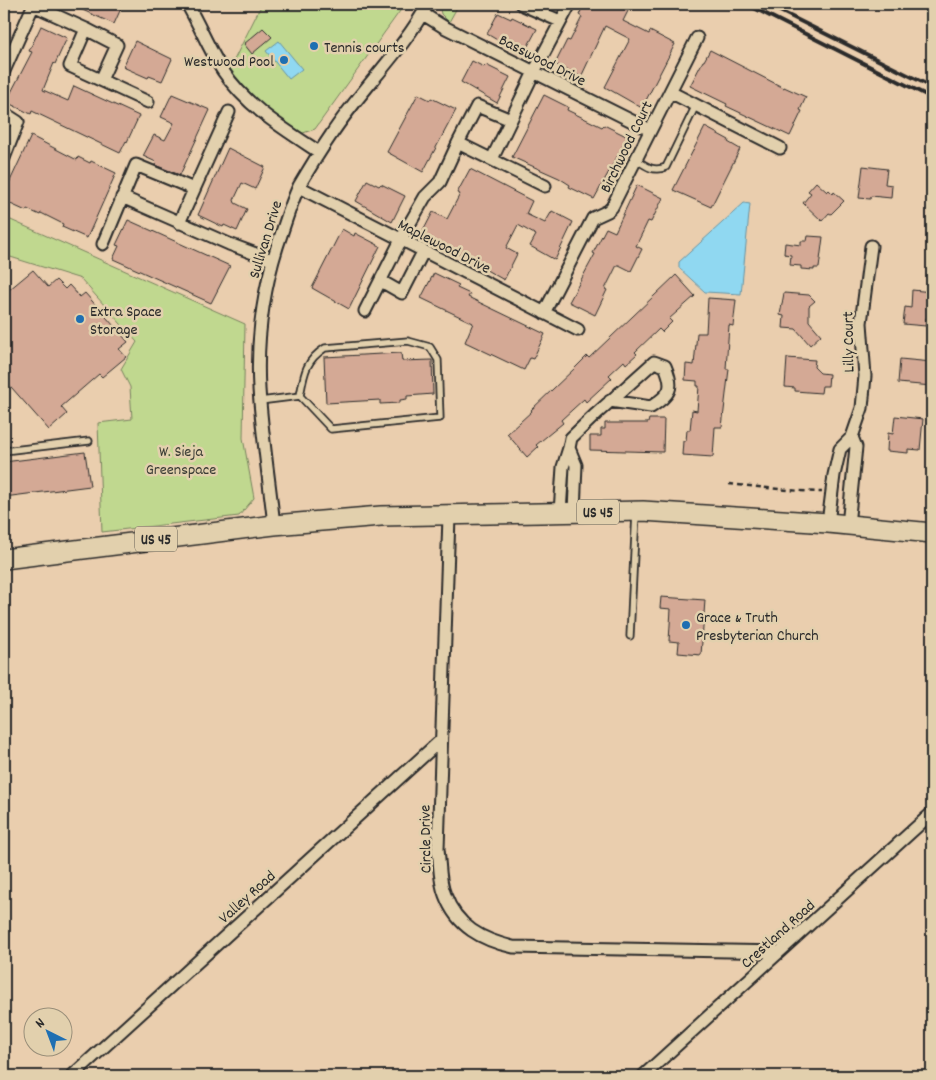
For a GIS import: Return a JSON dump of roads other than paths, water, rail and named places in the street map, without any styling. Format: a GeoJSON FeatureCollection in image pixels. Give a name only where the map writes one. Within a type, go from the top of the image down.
{"type":"FeatureCollection","features":[{"type":"Feature","properties":{"kind":"main road","name":"US 45"},"geometry":{"type":"LineString","coordinates":[[4,559],[274,525],[374,516],[636,511],[828,523],[932,533]]}},
{"type":"Feature","properties":{"kind":"street"},"geometry":{"type":"LineString","coordinates":[[187,4],[210,50],[224,73],[239,91],[254,107],[320,152]]}},
{"type":"Feature","properties":{"kind":"street"},"geometry":{"type":"LineString","coordinates":[[521,4],[560,21]]}},
{"type":"Feature","properties":{"kind":"street"},"geometry":{"type":"LineString","coordinates":[[492,159],[534,72],[570,4]]}},
{"type":"Feature","properties":{"kind":"street"},"geometry":{"type":"LineString","coordinates":[[4,71],[34,5],[117,44],[101,80]]}},
{"type":"Feature","properties":{"kind":"street","name":"Sullivan Drive"},"geometry":{"type":"LineString","coordinates":[[274,525],[263,442],[258,351],[260,325],[272,260],[299,187],[320,152],[334,130],[404,42],[425,9]]}},
{"type":"Feature","properties":{"kind":"street","name":"Basswood Drive"},"geometry":{"type":"LineString","coordinates":[[425,9],[444,27],[650,130]]}},
{"type":"Feature","properties":{"kind":"street"},"geometry":{"type":"LineString","coordinates":[[86,29],[70,66],[148,102]]}},
{"type":"Feature","properties":{"kind":"street","name":"Birchwood Court"},"geometry":{"type":"LineString","coordinates":[[544,313],[593,218],[612,207],[697,38]]}},
{"type":"Feature","properties":{"kind":"street"},"geometry":{"type":"LineString","coordinates":[[670,92],[780,148]]}},
{"type":"Feature","properties":{"kind":"street"},"geometry":{"type":"LineString","coordinates":[[365,311],[425,197],[440,182],[477,106],[511,120]]}},
{"type":"Feature","properties":{"kind":"street"},"geometry":{"type":"LineString","coordinates":[[178,222],[229,112]]}},
{"type":"Feature","properties":{"kind":"street"},"geometry":{"type":"LineString","coordinates":[[4,113],[18,122],[5,151]]}},
{"type":"Feature","properties":{"kind":"street"},"geometry":{"type":"LineString","coordinates":[[458,143],[544,186]]}},
{"type":"Feature","properties":{"kind":"street"},"geometry":{"type":"LineString","coordinates":[[103,244],[136,165],[194,189]]}},
{"type":"Feature","properties":{"kind":"street","name":"Maplewood Drive"},"geometry":{"type":"LineString","coordinates":[[299,187],[401,241],[578,330]]}},
{"type":"Feature","properties":{"kind":"street"},"geometry":{"type":"LineString","coordinates":[[122,197],[272,260]]}},
{"type":"Feature","properties":{"kind":"street","name":"Lilly Court"},"geometry":{"type":"LineString","coordinates":[[828,523],[831,493],[840,449],[852,437],[862,408],[865,376],[861,323],[872,246]]}},
{"type":"Feature","properties":{"kind":"street"},"geometry":{"type":"LineString","coordinates":[[380,281],[402,293],[423,252]]}},
{"type":"Feature","properties":{"kind":"street"},"geometry":{"type":"LineString","coordinates":[[567,512],[563,467],[571,438],[610,401],[654,362],[665,366],[671,381],[666,396],[651,407],[610,401]]}},
{"type":"Feature","properties":{"kind":"street","name":"Lilly Court"},"geometry":{"type":"LineString","coordinates":[[848,525],[856,447],[852,437]]}},
{"type":"Feature","properties":{"kind":"street","name":"Circle Drive"},"geometry":{"type":"LineString","coordinates":[[449,516],[438,849],[441,881],[445,895],[455,914],[478,936],[492,942],[513,947],[779,952]]}},
{"type":"Feature","properties":{"kind":"street","name":"Valley Road"},"geometry":{"type":"LineString","coordinates":[[72,1076],[441,740]]}},
{"type":"Feature","properties":{"kind":"street","name":"Crestland Road"},"geometry":{"type":"LineString","coordinates":[[643,1076],[932,813]]}},
{"type":"Feature","properties":{"kind":"lane"},"geometry":{"type":"LineString","coordinates":[[637,160],[650,168],[659,170],[666,167],[696,105]]}},
{"type":"Feature","properties":{"kind":"lane"},"geometry":{"type":"LineString","coordinates":[[408,340],[430,348],[438,360],[440,418],[331,429],[300,396],[307,367],[315,354],[325,348],[408,340]]}},
{"type":"Feature","properties":{"kind":"lane"},"geometry":{"type":"LineString","coordinates":[[260,401],[300,396]]}},
{"type":"Feature","properties":{"kind":"lane"},"geometry":{"type":"LineString","coordinates":[[4,451],[89,440]]}},
{"type":"Feature","properties":{"kind":"lane"},"geometry":{"type":"LineString","coordinates":[[630,636],[636,511]]}},
{"type":"Feature","properties":{"kind":"water","name":"Westwood Pool"},"geometry":{"type":"Polygon","coordinates":[[[279,41],[302,69],[289,79],[266,51],[279,41]]]}},
{"type":"Feature","properties":{"kind":"water"},"geometry":{"type":"Polygon","coordinates":[[[744,203],[750,204],[741,294],[705,292],[679,268],[679,262],[744,203]]]}},
{"type":"Feature","properties":{"kind":"railway"},"geometry":{"type":"LineString","coordinates":[[746,4],[932,98]]}},
{"type":"Feature","properties":{"kind":"railway"},"geometry":{"type":"LineString","coordinates":[[766,4],[932,87]]}},
{"type":"Feature","properties":{"kind":"place","name":"Tennis courts"},"geometry":{"type":"Point","coordinates":[314,46]}},
{"type":"Feature","properties":{"kind":"place","name":"Westwood Pool"},"geometry":{"type":"Point","coordinates":[284,60]}},
{"type":"Feature","properties":{"kind":"place","name":"Extra Space Storage"},"geometry":{"type":"Point","coordinates":[80,319]}},
{"type":"Feature","properties":{"kind":"place","name":"Grace & Truth Presbyterian Church"},"geometry":{"type":"Point","coordinates":[686,625]}},
{"type":"Feature","properties":{"kind":"park label","name":"W. Sieja Greenspace"},"geometry":{"type":"Point","coordinates":[181,459]}}]}
